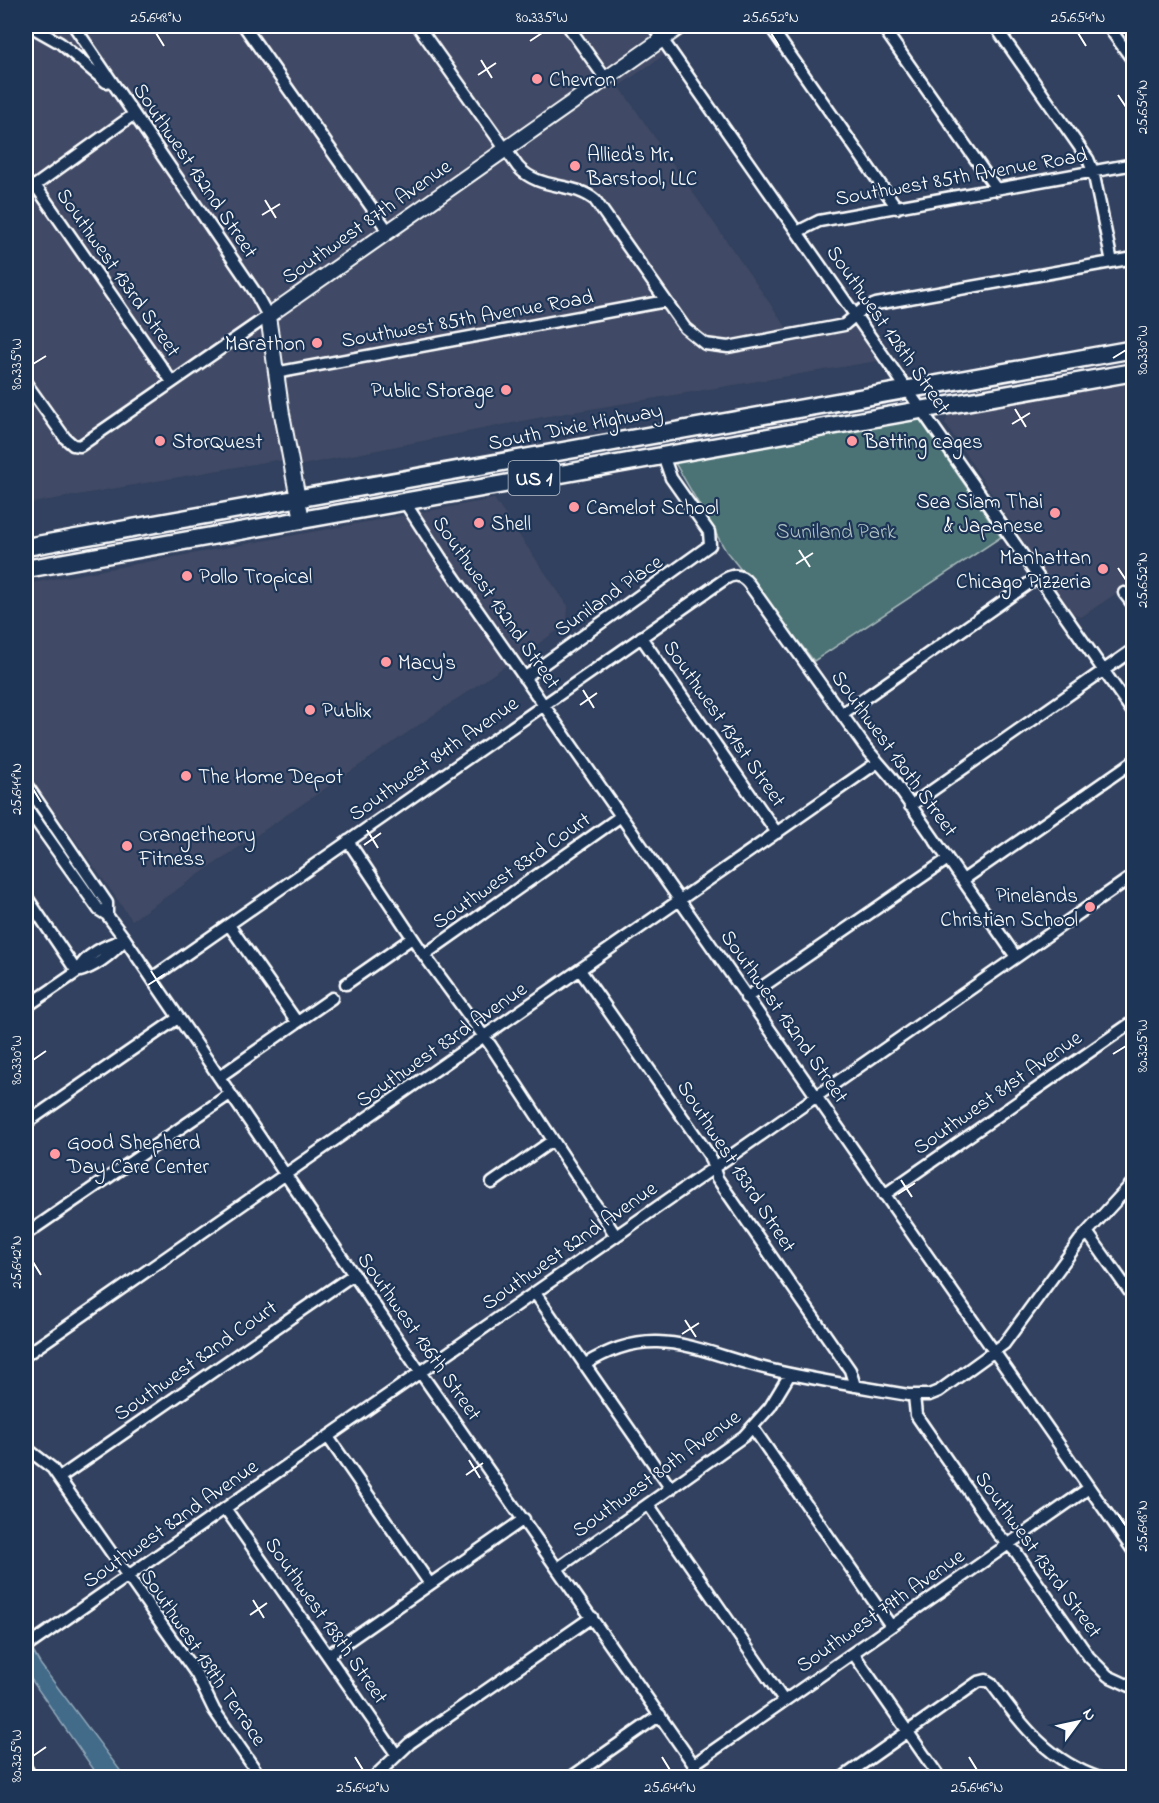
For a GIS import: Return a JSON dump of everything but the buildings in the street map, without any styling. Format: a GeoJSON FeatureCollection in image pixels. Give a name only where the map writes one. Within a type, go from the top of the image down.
{"type":"FeatureCollection","features":[{"type":"Feature","properties":{"kind":"highway","name":"South Dixie Highway"},"geometry":{"type":"LineString","coordinates":[[26,547],[1134,349]]}},
{"type":"Feature","properties":{"kind":"highway"},"geometry":{"type":"LineString","coordinates":[[1092,357],[1095,378]]}},
{"type":"Feature","properties":{"kind":"highway","name":"South Dixie Highway"},"geometry":{"type":"LineString","coordinates":[[26,569],[1134,372]]}},
{"type":"Feature","properties":{"kind":"highway"},"geometry":{"type":"LineString","coordinates":[[659,433],[663,455]]}},
{"type":"Feature","properties":{"kind":"highway"},"geometry":{"type":"LineString","coordinates":[[401,481],[404,501]]}},
{"type":"Feature","properties":{"kind":"main road","name":"Southwest 87th Avenue"},"geometry":{"type":"LineString","coordinates":[[268,316],[681,26]]}},
{"type":"Feature","properties":{"kind":"main road","name":"Southwest 132nd Street"},"geometry":{"type":"LineString","coordinates":[[268,316],[275,373],[302,520]]}},
{"type":"Feature","properties":{"kind":"street"},"geometry":{"type":"LineString","coordinates":[[30,26],[80,58],[124,102]]}},
{"type":"Feature","properties":{"kind":"street","name":"Southwest 132nd Street"},"geometry":{"type":"LineString","coordinates":[[74,26],[255,292],[268,316]]}},
{"type":"Feature","properties":{"kind":"street"},"geometry":{"type":"LineString","coordinates":[[244,26],[388,231]]}},
{"type":"Feature","properties":{"kind":"street"},"geometry":{"type":"LineString","coordinates":[[418,26],[505,149],[530,178],[546,185],[577,190],[595,200],[685,327],[700,341],[715,347],[735,346],[844,325],[876,304],[1134,258]]}},
{"type":"Feature","properties":{"kind":"street"},"geometry":{"type":"LineString","coordinates":[[568,26],[605,78]]}},
{"type":"Feature","properties":{"kind":"street","name":"Southwest 128th Street"},"geometry":{"type":"LineString","coordinates":[[653,26],[1134,714]]}},
{"type":"Feature","properties":{"kind":"street"},"geometry":{"type":"LineString","coordinates":[[770,26],[897,208]]}},
{"type":"Feature","properties":{"kind":"street"},"geometry":{"type":"LineString","coordinates":[[882,26],[997,190]]}},
{"type":"Feature","properties":{"kind":"street"},"geometry":{"type":"LineString","coordinates":[[995,26],[1082,151],[1093,171],[1112,262]]}},
{"type":"Feature","properties":{"kind":"street"},"geometry":{"type":"LineString","coordinates":[[1108,26],[1134,62]]}},
{"type":"Feature","properties":{"kind":"street"},"geometry":{"type":"LineString","coordinates":[[30,189],[133,115]]}},
{"type":"Feature","properties":{"kind":"street","name":"Southwest 85th Avenue Road"},"geometry":{"type":"LineString","coordinates":[[797,231],[819,221],[1134,164]]}},
{"type":"Feature","properties":{"kind":"street","name":"Southwest 133rd Street"},"geometry":{"type":"LineString","coordinates":[[30,189],[172,382]]}},
{"type":"Feature","properties":{"kind":"street","name":"Southwest 85th Avenue Road"},"geometry":{"type":"LineString","coordinates":[[275,373],[666,301]]}},
{"type":"Feature","properties":{"kind":"street","name":"Southwest 87th Avenue"},"geometry":{"type":"LineString","coordinates":[[26,383],[64,438],[73,445],[84,444],[268,316]]}},
{"type":"Feature","properties":{"kind":"street","name":"Suniland Place"},"geometry":{"type":"LineString","coordinates":[[524,678],[705,551],[711,543],[709,532],[671,478],[663,455]]}},
{"type":"Feature","properties":{"kind":"street","name":"Southwest 132nd Street"},"geometry":{"type":"LineString","coordinates":[[404,501],[524,678],[1134,1552]]}},
{"type":"Feature","properties":{"kind":"street"},"geometry":{"type":"LineString","coordinates":[[92,535],[96,556]]}},
{"type":"Feature","properties":{"kind":"street","name":"Southwest 84th Avenue"},"geometry":{"type":"LineString","coordinates":[[152,978],[725,579],[739,575]]}},
{"type":"Feature","properties":{"kind":"street","name":"Southwest 130th Street"},"geometry":{"type":"LineString","coordinates":[[739,575],[749,584],[910,806],[1016,957]]}},
{"type":"Feature","properties":{"kind":"street"},"geometry":{"type":"LineString","coordinates":[[842,714],[1038,577]]}},
{"type":"Feature","properties":{"kind":"street"},"geometry":{"type":"LineString","coordinates":[[1124,593],[1134,606]]}},
{"type":"Feature","properties":{"kind":"street","name":"Southwest 131st Street"},"geometry":{"type":"LineString","coordinates":[[641,637],[777,833]]}},
{"type":"Feature","properties":{"kind":"street"},"geometry":{"type":"LineString","coordinates":[[910,806],[1134,649]]}},
{"type":"Feature","properties":{"kind":"street"},"geometry":{"type":"LineString","coordinates":[[963,880],[1134,760]]}},
{"type":"Feature","properties":{"kind":"street","name":"Southwest 83rd Avenue"},"geometry":{"type":"LineString","coordinates":[[28,1349],[286,1176],[878,762]]}},
{"type":"Feature","properties":{"kind":"street","name":"Southwest 136th Street"},"geometry":{"type":"LineString","coordinates":[[26,784],[107,903],[107,915]]}},
{"type":"Feature","properties":{"kind":"street","name":"Southwest 136th Street"},"geometry":{"type":"LineString","coordinates":[[26,807],[99,910],[107,915],[125,939],[420,1372],[703,1778]]}},
{"type":"Feature","properties":{"kind":"street","name":"Southwest 83rd Court"},"geometry":{"type":"LineString","coordinates":[[424,955],[621,816]]}},
{"type":"Feature","properties":{"kind":"street"},"geometry":{"type":"LineString","coordinates":[[348,841],[412,938],[484,1038],[616,1236]]}},
{"type":"Feature","properties":{"kind":"street"},"geometry":{"type":"LineString","coordinates":[[747,998],[948,859]]}},
{"type":"Feature","properties":{"kind":"street","name":"Southwest 82nd Avenue"},"geometry":{"type":"LineString","coordinates":[[26,1647],[1134,875]]}},
{"type":"Feature","properties":{"kind":"street"},"geometry":{"type":"LineString","coordinates":[[26,896],[76,972]]}},
{"type":"Feature","properties":{"kind":"street"},"geometry":{"type":"LineString","coordinates":[[230,925],[297,1022]]}},
{"type":"Feature","properties":{"kind":"street"},"geometry":{"type":"LineString","coordinates":[[346,984],[412,938]]}},
{"type":"Feature","properties":{"kind":"street"},"geometry":{"type":"LineString","coordinates":[[26,1008],[76,972],[81,962],[108,944],[125,939]]}},
{"type":"Feature","properties":{"kind":"street","name":"Southwest 133rd Street"},"geometry":{"type":"LineString","coordinates":[[580,970],[709,1155],[717,1178],[850,1370],[855,1386]]}},
{"type":"Feature","properties":{"kind":"street"},"geometry":{"type":"LineString","coordinates":[[219,1077],[332,998]]}},
{"type":"Feature","properties":{"kind":"street"},"geometry":{"type":"LineString","coordinates":[[26,1123],[178,1018]]}},
{"type":"Feature","properties":{"kind":"street","name":"Southwest 81st Avenue"},"geometry":{"type":"LineString","coordinates":[[884,1195],[1134,1021]]}},
{"type":"Feature","properties":{"kind":"street"},"geometry":{"type":"LineString","coordinates":[[26,1234],[230,1094]]}},
{"type":"Feature","properties":{"kind":"street"},"geometry":{"type":"LineString","coordinates":[[492,1183],[552,1141]]}},
{"type":"Feature","properties":{"kind":"street"},"geometry":{"type":"LineString","coordinates":[[584,1365],[626,1344],[661,1340],[696,1347],[790,1374],[914,1396],[928,1395],[939,1391],[1004,1344],[1087,1232],[1134,1180]]}},
{"type":"Feature","properties":{"kind":"street"},"geometry":{"type":"LineString","coordinates":[[1087,1232],[1134,1298]]}},
{"type":"Feature","properties":{"kind":"street","name":"Southwest 82nd Court"},"geometry":{"type":"LineString","coordinates":[[59,1478],[354,1274]]}},
{"type":"Feature","properties":{"kind":"street"},"geometry":{"type":"LineString","coordinates":[[535,1293],[671,1489]]}},
{"type":"Feature","properties":{"kind":"street","name":"Southwest 80th Avenue"},"geometry":{"type":"LineString","coordinates":[[558,1568],[753,1428],[777,1397],[790,1374]]}},
{"type":"Feature","properties":{"kind":"street","name":"Southwest 133rd Street"},"geometry":{"type":"LineString","coordinates":[[914,1396],[916,1415],[1095,1665],[1108,1677],[1134,1688]]}},
{"type":"Feature","properties":{"kind":"street"},"geometry":{"type":"LineString","coordinates":[[753,1428],[891,1626]]}},
{"type":"Feature","properties":{"kind":"street"},"geometry":{"type":"LineString","coordinates":[[328,1437],[430,1584]]}},
{"type":"Feature","properties":{"kind":"street","name":"Southwest 139th Terrace"},"geometry":{"type":"LineString","coordinates":[[26,1448],[47,1462],[59,1478],[197,1676],[214,1710],[261,1778]]}},
{"type":"Feature","properties":{"kind":"street","name":"Southwest 79th Avenue"},"geometry":{"type":"LineString","coordinates":[[694,1764],[1089,1488]]}},
{"type":"Feature","properties":{"kind":"street"},"geometry":{"type":"LineString","coordinates":[[648,1504],[784,1701]]}},
{"type":"Feature","properties":{"kind":"street","name":"Southwest 138th Street"},"geometry":{"type":"LineString","coordinates":[[225,1508],[396,1754]]}},
{"type":"Feature","properties":{"kind":"street"},"geometry":{"type":"LineString","coordinates":[[328,1655],[524,1519]]}},
{"type":"Feature","properties":{"kind":"street"},"geometry":{"type":"LineString","coordinates":[[373,1778],[389,1765],[396,1754],[592,1617]]}},
{"type":"Feature","properties":{"kind":"street"},"geometry":{"type":"LineString","coordinates":[[853,1653],[940,1778]]}},
{"type":"Feature","properties":{"kind":"street"},"geometry":{"type":"LineString","coordinates":[[842,1778],[978,1682],[986,1680],[991,1683],[1023,1728],[1039,1743],[1071,1765],[1100,1778]]}},
{"type":"Feature","properties":{"kind":"street"},"geometry":{"type":"LineString","coordinates":[[570,1778],[660,1715]]}},
{"type":"Feature","properties":{"kind":"street"},"geometry":{"type":"LineString","coordinates":[[26,1768],[32,1778]]}},
{"type":"Feature","properties":{"kind":"shaded area"},"geometry":{"type":"Polygon","coordinates":[[[26,26],[648,26],[667,53],[619,86],[793,337],[855,327],[877,361],[542,417],[297,466],[276,460],[26,504],[26,26]]]}},
{"type":"Feature","properties":{"kind":"shaded area"},"geometry":{"type":"Polygon","coordinates":[[[1133,377],[1133,582],[1081,617],[1069,611],[945,423],[950,411],[1133,377]]]}},
{"type":"Feature","properties":{"kind":"shaded area"},"geometry":{"type":"Polygon","coordinates":[[[494,499],[568,606],[567,624],[132,920],[26,771],[26,584],[494,499]]]}},
{"type":"Feature","properties":{"kind":"shaded area"},"geometry":{"type":"Polygon","coordinates":[[[26,1639],[41,1665],[125,1777],[99,1777],[26,1672],[26,1639]]]}},
{"type":"Feature","properties":{"kind":"green space","name":"Suniland Park"},"geometry":{"type":"Polygon","coordinates":[[[918,417],[1001,537],[814,661],[726,551],[675,463],[918,417]]]}},
{"type":"Feature","properties":{"kind":"place","name":"Chevron"},"geometry":{"type":"Point","coordinates":[537,79]}},
{"type":"Feature","properties":{"kind":"place","name":"Allied's Mr. Barstool, LLC"},"geometry":{"type":"Point","coordinates":[575,166]}},
{"type":"Feature","properties":{"kind":"place","name":"Marathon"},"geometry":{"type":"Point","coordinates":[317,343]}},
{"type":"Feature","properties":{"kind":"place","name":"Public Storage"},"geometry":{"type":"Point","coordinates":[506,390]}},
{"type":"Feature","properties":{"kind":"place","name":"StorQuest"},"geometry":{"type":"Point","coordinates":[160,441]}},
{"type":"Feature","properties":{"kind":"place","name":"Batting cages"},"geometry":{"type":"Point","coordinates":[852,441]}},
{"type":"Feature","properties":{"kind":"place","name":"Camelot School"},"geometry":{"type":"Point","coordinates":[574,507]}},
{"type":"Feature","properties":{"kind":"place","name":"Sea Siam Thai & Japanese"},"geometry":{"type":"Point","coordinates":[1055,513]}},
{"type":"Feature","properties":{"kind":"place","name":"Shell"},"geometry":{"type":"Point","coordinates":[479,523]}},
{"type":"Feature","properties":{"kind":"place","name":"Manhattan Chicago Pizzeria"},"geometry":{"type":"Point","coordinates":[1103,569]}},
{"type":"Feature","properties":{"kind":"place","name":"Pollo Tropical"},"geometry":{"type":"Point","coordinates":[187,576]}},
{"type":"Feature","properties":{"kind":"place","name":"Macy's"},"geometry":{"type":"Point","coordinates":[386,662]}},
{"type":"Feature","properties":{"kind":"place","name":"Publix"},"geometry":{"type":"Point","coordinates":[310,710]}},
{"type":"Feature","properties":{"kind":"place","name":"The Home Depot"},"geometry":{"type":"Point","coordinates":[186,776]}},
{"type":"Feature","properties":{"kind":"place","name":"Orangetheory Fitness"},"geometry":{"type":"Point","coordinates":[127,846]}},
{"type":"Feature","properties":{"kind":"place","name":"Pinelands Christian School"},"geometry":{"type":"Point","coordinates":[1090,907]}},
{"type":"Feature","properties":{"kind":"place","name":"Good Shepherd Day Care Center"},"geometry":{"type":"Point","coordinates":[55,1154]}}]}
